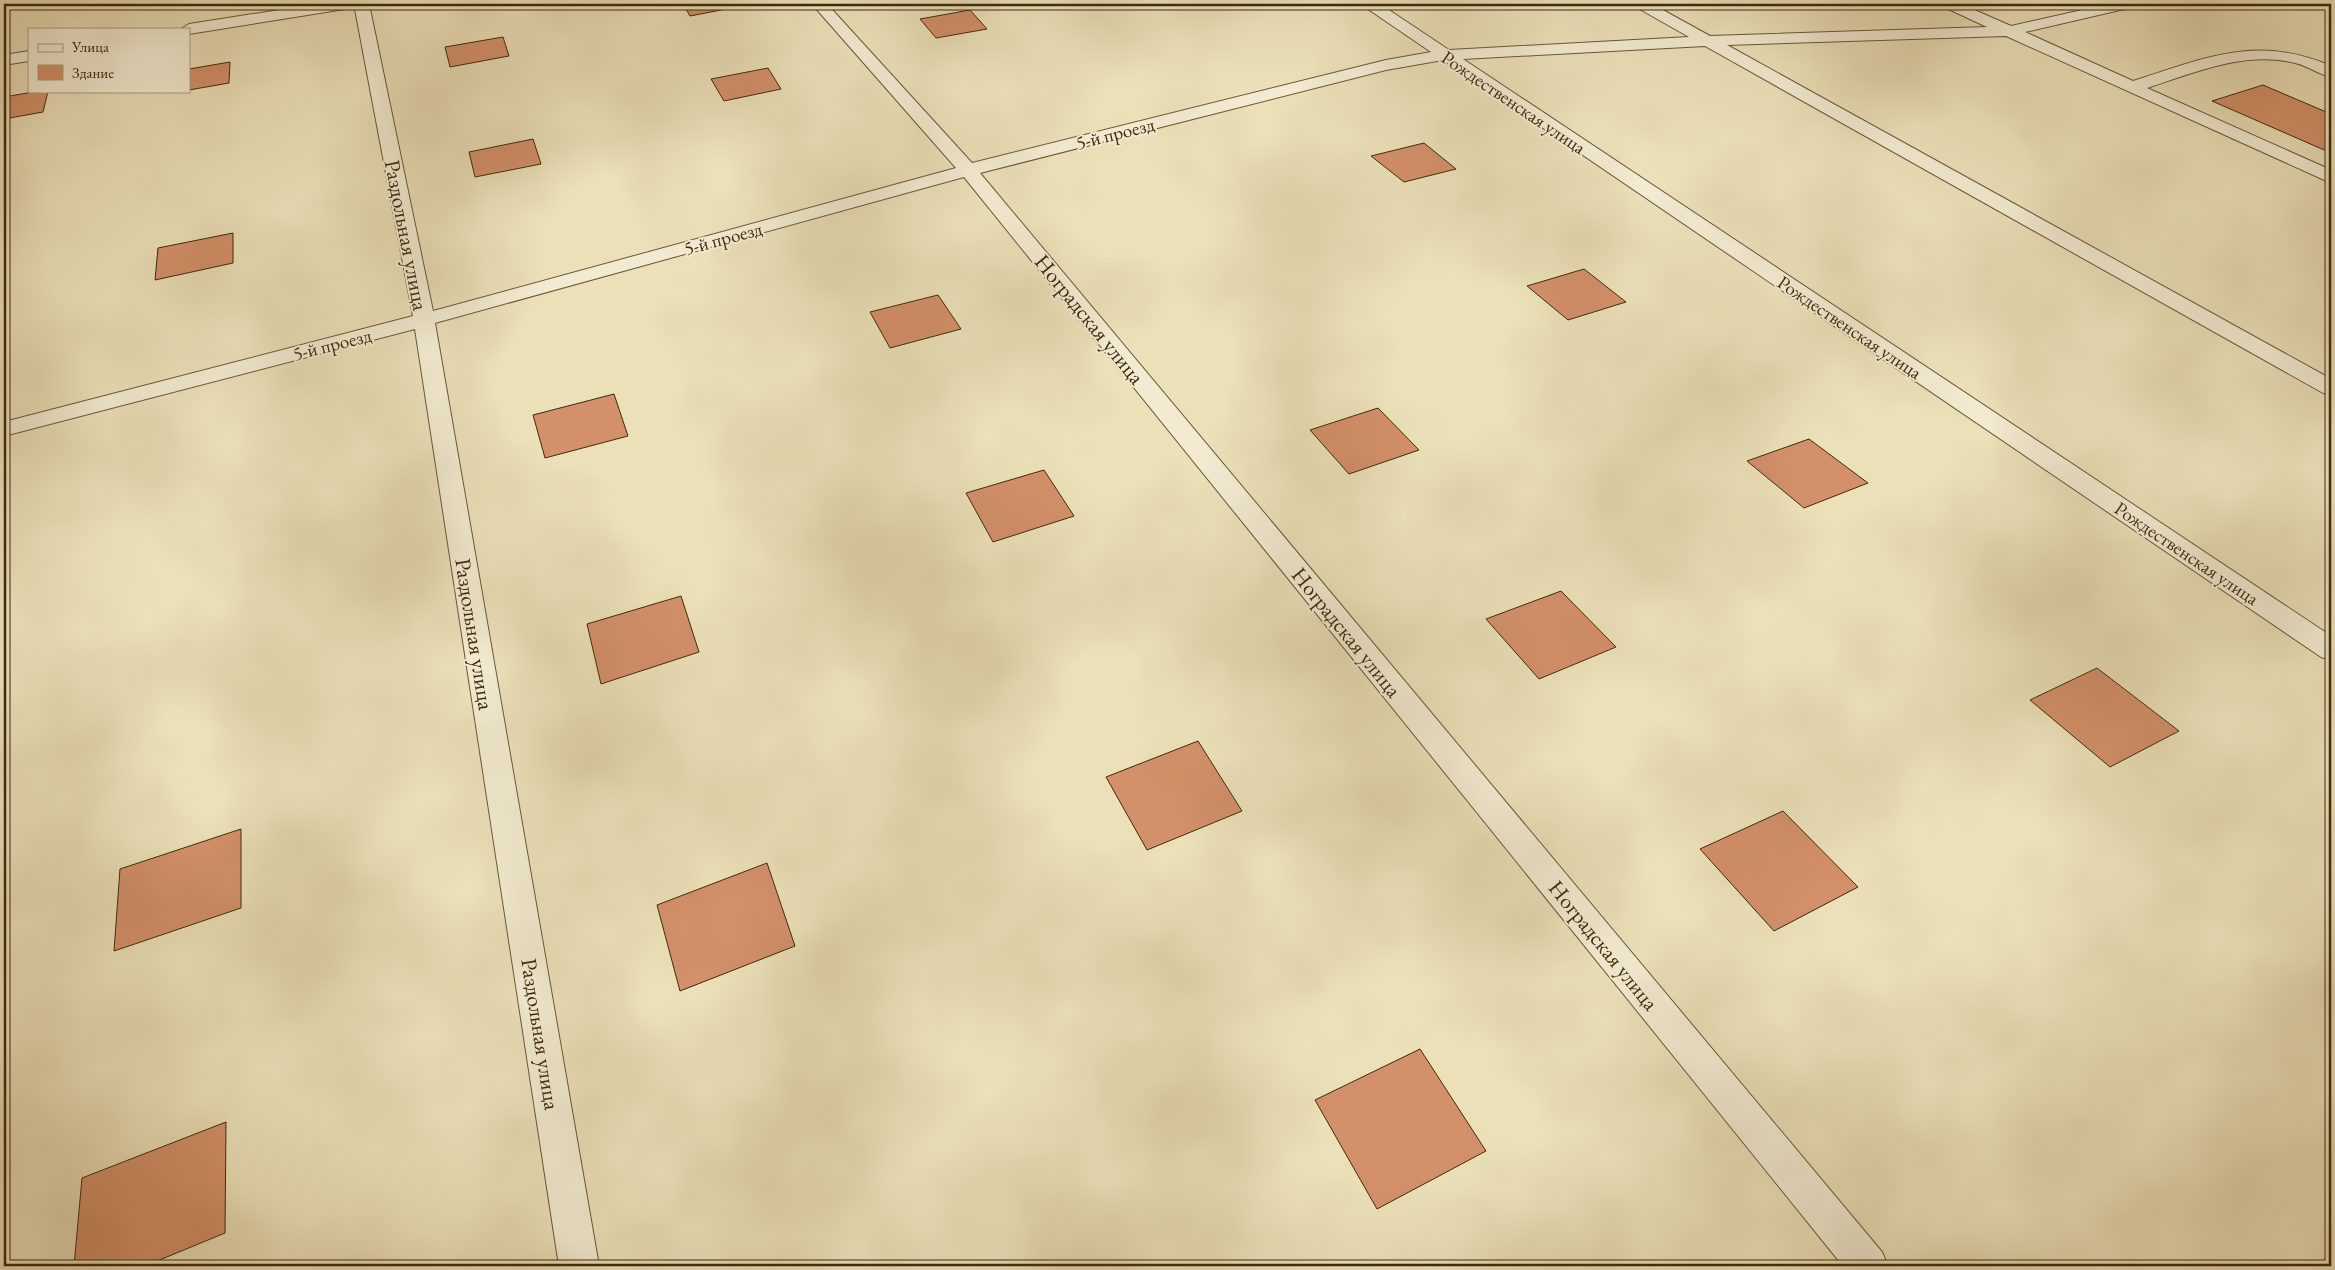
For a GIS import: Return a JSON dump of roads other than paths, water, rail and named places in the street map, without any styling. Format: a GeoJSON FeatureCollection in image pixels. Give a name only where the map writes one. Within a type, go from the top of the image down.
{"type":"FeatureCollection","features":[{"type":"Feature","properties":{"kind":"street"},"geometry":{"type":"LineString","coordinates":[[190,29],[345,4]]}},
{"type":"Feature","properties":{"kind":"street","name":"Раздольная улица"},"geometry":{"type":"LineString","coordinates":[[361,4],[424,320],[579,1266]]}},
{"type":"Feature","properties":{"kind":"street","name":"Ноградская улица"},"geometry":{"type":"LineString","coordinates":[[819,4],[968,170],[1868,1266]]}},
{"type":"Feature","properties":{"kind":"street","name":"Рождественская улица"},"geometry":{"type":"LineString","coordinates":[[1370,4],[2331,650]]}},
{"type":"Feature","properties":{"kind":"street"},"geometry":{"type":"LineString","coordinates":[[1641,4],[2331,388]]}},
{"type":"Feature","properties":{"kind":"street"},"geometry":{"type":"LineString","coordinates":[[1949,4],[2331,177]]}},
{"type":"Feature","properties":{"kind":"street","name":"5-й проезд"},"geometry":{"type":"LineString","coordinates":[[4,429],[424,320],[968,170],[1386,66],[1445,55],[1707,41],[2011,31],[2128,4]]}},
{"type":"Feature","properties":{"kind":"street"},"geometry":{"type":"LineString","coordinates":[[2132,86],[2239,55],[2259,54],[2296,58],[2331,72]]}},
{"type":"Feature","properties":{"kind":"street"},"geometry":{"type":"LineString","coordinates":[[4,60],[28,56]]}}]}
